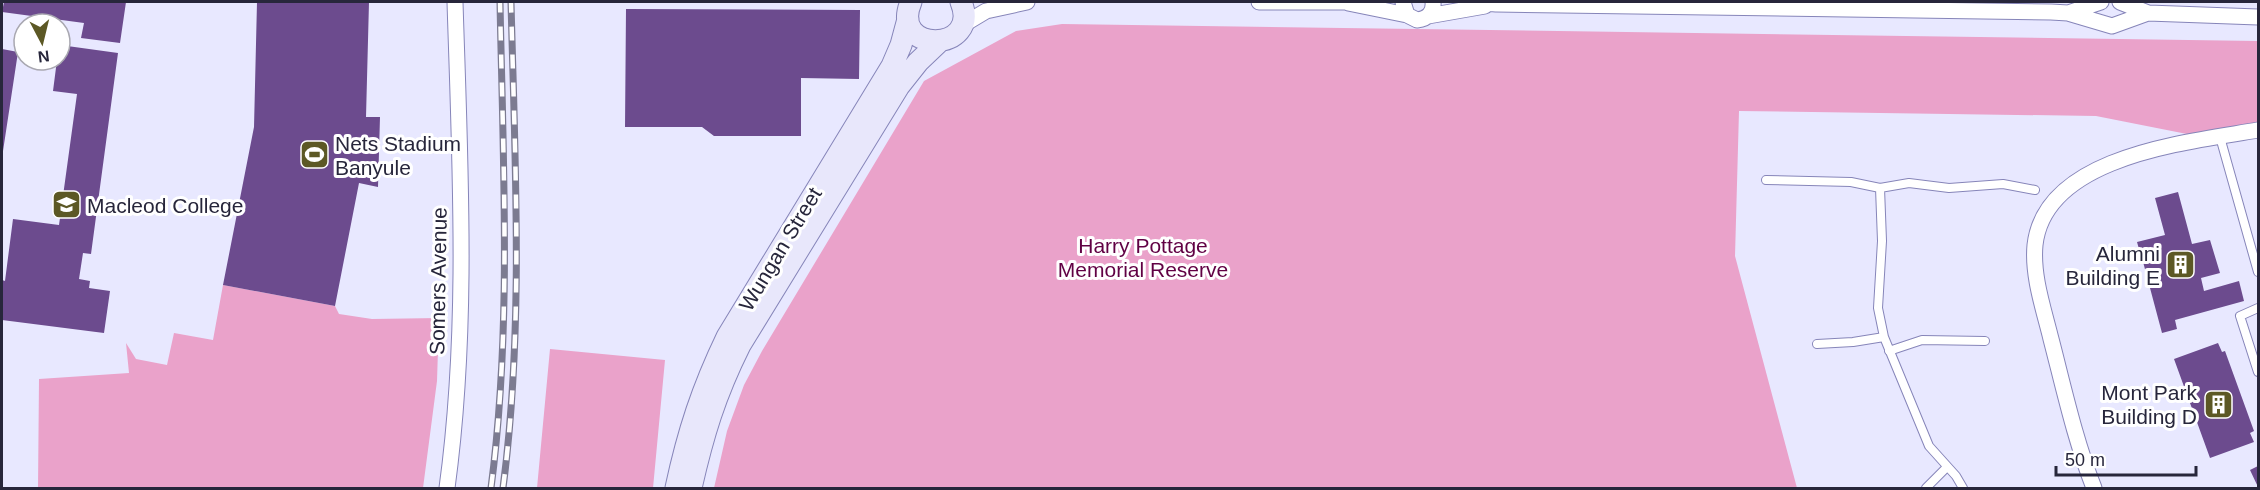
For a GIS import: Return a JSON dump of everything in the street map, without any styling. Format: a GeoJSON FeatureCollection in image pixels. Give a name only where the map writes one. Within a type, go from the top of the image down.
{"type":"FeatureCollection","features":[{"type":"Feature","properties":{"kind":"street","name":"Somers Avenue"},"geometry":{"type":"LineString","coordinates":[[447,489],[458,380],[461,296],[455,2]]}},
{"type":"Feature","properties":{"kind":"street"},"geometry":{"type":"LineString","coordinates":[[961,2],[964,17],[961,26]]}},
{"type":"Feature","properties":{"kind":"street"},"geometry":{"type":"LineString","coordinates":[[961,26],[986,11],[1027,2]]}},
{"type":"Feature","properties":{"kind":"street"},"geometry":{"type":"LineString","coordinates":[[1259,2],[1352,2],[1405,8],[1417,20],[1430,9],[1497,4]]}},
{"type":"Feature","properties":{"kind":"street"},"geometry":{"type":"LineString","coordinates":[[1473,2],[2063,7],[2101,2]]}},
{"type":"Feature","properties":{"kind":"street"},"geometry":{"type":"LineString","coordinates":[[2120,2],[2148,13],[2259,17]]}},
{"type":"Feature","properties":{"kind":"street"},"geometry":{"type":"LineString","coordinates":[[909,7],[911,27],[923,39],[939,42]]}},
{"type":"Feature","properties":{"kind":"street","name":"Wungan Street"},"geometry":{"type":"LineString","coordinates":[[676,489],[696,407],[723,347],[814,190],[892,66],[901,45],[909,7]]}},
{"type":"Feature","properties":{"kind":"street"},"geometry":{"type":"LineString","coordinates":[[2063,7],[2108,26],[2148,13]]}},
{"type":"Feature","properties":{"kind":"street","name":"Wungan Street"},"geometry":{"type":"LineString","coordinates":[[691,489],[709,415],[740,345],[899,86],[918,62],[939,42],[956,33],[961,26]]}},
{"type":"Feature","properties":{"kind":"street"},"geometry":{"type":"LineString","coordinates":[[2094,489],[2068,407],[2037,277],[2035,244],[2040,227],[2048,210],[2060,195],[2107,164],[2157,148],[2259,130]]}},
{"type":"Feature","properties":{"kind":"lane"},"geometry":{"type":"LineString","coordinates":[[2220,137],[2259,272]]}},
{"type":"Feature","properties":{"kind":"lane"},"geometry":{"type":"LineString","coordinates":[[1766,180],[1851,182],[1880,188],[1909,183],[1949,188],[2004,184],[2035,190]]}},
{"type":"Feature","properties":{"kind":"lane"},"geometry":{"type":"LineString","coordinates":[[1880,188],[1882,241],[1878,308],[1884,337],[1929,446],[1956,476],[1963,489]]}},
{"type":"Feature","properties":{"kind":"lane"},"geometry":{"type":"LineString","coordinates":[[2259,308],[2240,316],[2259,372]]}},
{"type":"Feature","properties":{"kind":"lane"},"geometry":{"type":"LineString","coordinates":[[1817,344],[1854,342],[1884,337]]}},
{"type":"Feature","properties":{"kind":"lane"},"geometry":{"type":"LineString","coordinates":[[1889,351],[1922,340],[1985,341]]}},
{"type":"Feature","properties":{"kind":"lane"},"geometry":{"type":"LineString","coordinates":[[1926,489],[1947,467]]}},
{"type":"Feature","properties":{"kind":"green space","name":"Harry Pottage Memorial Reserve"},"geometry":{"type":"Polygon","coordinates":[[[1062,24],[2258,41],[2258,124],[2192,135],[2096,116],[1739,111],[1735,256],[1797,488],[714,488],[727,431],[744,385],[762,351],[924,81],[1016,31],[1062,24]]]}},
{"type":"Feature","properties":{"kind":"green space"},"geometry":{"type":"Polygon","coordinates":[[[223,285],[335,306],[339,314],[372,319],[439,318],[437,381],[423,488],[38,488],[39,379],[129,373],[126,343],[136,359],[167,365],[174,333],[213,340],[223,285]]]}},
{"type":"Feature","properties":{"kind":"green space"},"geometry":{"type":"Polygon","coordinates":[[[550,349],[665,360],[653,488],[537,488],[550,349]]]}},
{"type":"Feature","properties":{"kind":"building"},"geometry":{"type":"Polygon","coordinates":[[[4,2],[126,2],[120,43],[81,38],[84,23],[72,21],[72,12],[2,12],[4,2]]]}},
{"type":"Feature","properties":{"kind":"building","name":"Nets Stadium Banyule"},"geometry":{"type":"Polygon","coordinates":[[[257,2],[369,2],[366,117],[380,117],[378,187],[359,183],[335,306],[223,285],[254,127],[257,2]]]}},
{"type":"Feature","properties":{"kind":"building"},"geometry":{"type":"Polygon","coordinates":[[[626,9],[860,10],[859,79],[801,78],[801,136],[714,136],[702,127],[625,127],[626,9]]]}},
{"type":"Feature","properties":{"kind":"building"},"geometry":{"type":"Polygon","coordinates":[[[72,47],[118,53],[91,254],[83,253],[79,279],[90,281],[89,288],[110,291],[104,333],[2,320],[2,280],[5,281],[13,219],[59,225],[77,94],[53,91],[55,72],[72,72],[72,47]]]}},
{"type":"Feature","properties":{"kind":"building"},"geometry":{"type":"Polygon","coordinates":[[[2,49],[12,51],[12,72],[15,72],[2,151],[2,49]]]}},
{"type":"Feature","properties":{"kind":"building","name":"Alumni Building E"},"geometry":{"type":"Polygon","coordinates":[[[2178,192],[2192,244],[2210,240],[2220,273],[2201,278],[2204,291],[2239,281],[2244,301],[2175,320],[2177,329],[2162,333],[2142,258],[2139,259],[2136,250],[2139,249],[2137,242],[2165,235],[2155,198],[2178,192]]]}},
{"type":"Feature","properties":{"kind":"building","name":"Mont Park Building D"},"geometry":{"type":"Polygon","coordinates":[[[2218,343],[2222,352],[2225,351],[2254,431],[2250,433],[2254,442],[2210,458],[2174,359],[2218,343]]]}},
{"type":"Feature","properties":{"kind":"building"},"geometry":{"type":"Polygon","coordinates":[[[2258,466],[2258,487],[2250,470],[2258,466]]]}},
{"type":"Feature","properties":{"kind":"railway"},"geometry":{"type":"LineString","coordinates":[[491,488],[498,428],[504,306],[500,2]]}},
{"type":"Feature","properties":{"kind":"railway"},"geometry":{"type":"LineString","coordinates":[[503,488],[510,428],[516,306],[516,185],[511,2]]}},
{"type":"Feature","properties":{"kind":"place","name":"Nets Stadium Banyule"},"geometry":{"type":"Point","coordinates":[314,155]}},
{"type":"Feature","properties":{"kind":"place","name":"Macleod College"},"geometry":{"type":"Point","coordinates":[66,205]}},
{"type":"Feature","properties":{"kind":"place","name":"Alumni Building E"},"geometry":{"type":"Point","coordinates":[2181,265]}},
{"type":"Feature","properties":{"kind":"place","name":"Mont Park Building D"},"geometry":{"type":"Point","coordinates":[2218,404]}}]}
